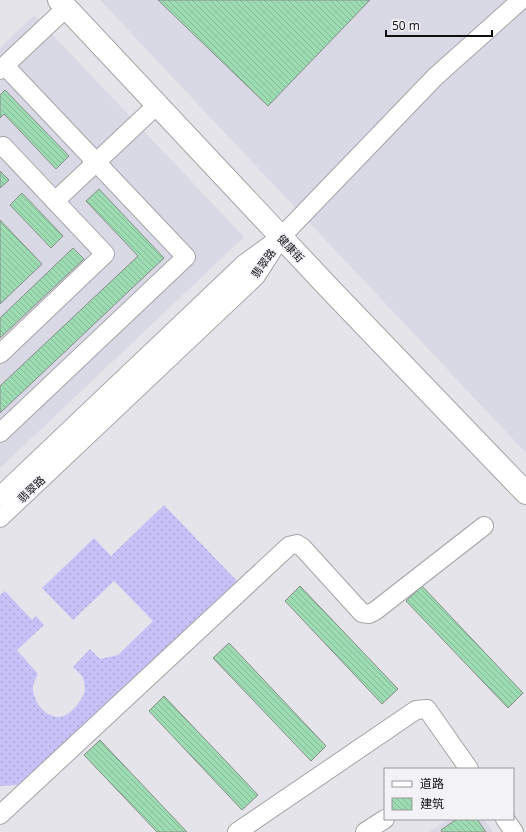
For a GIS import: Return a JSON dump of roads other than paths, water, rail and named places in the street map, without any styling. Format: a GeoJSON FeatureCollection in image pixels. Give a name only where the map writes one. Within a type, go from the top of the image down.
{"type":"FeatureCollection","features":[{"type":"Feature","properties":{"kind":"main road","name":"健康街"},"geometry":{"type":"LineString","coordinates":[[62,4],[330,289],[526,493]]}},
{"type":"Feature","properties":{"kind":"street"},"geometry":{"type":"LineString","coordinates":[[281,237],[436,78],[521,0]]}},
{"type":"Feature","properties":{"kind":"street"},"geometry":{"type":"LineString","coordinates":[[0,433],[186,257],[96,162],[2,68],[62,4]]}},
{"type":"Feature","properties":{"kind":"street"},"geometry":{"type":"LineString","coordinates":[[55,201],[157,105]]}},
{"type":"Feature","properties":{"kind":"street"},"geometry":{"type":"LineString","coordinates":[[0,148],[3,146],[105,254],[0,354]]}},
{"type":"Feature","properties":{"kind":"street","name":"翡翠路"},"geometry":{"type":"LineString","coordinates":[[0,496],[244,264],[281,237]]}},
{"type":"Feature","properties":{"kind":"street","name":"翡翠路"},"geometry":{"type":"LineString","coordinates":[[0,518],[256,276],[281,237]]}},
{"type":"Feature","properties":{"kind":"street"},"geometry":{"type":"LineString","coordinates":[[0,815],[289,546],[297,544],[302,547],[362,613],[369,614],[375,612],[484,526]]}},
{"type":"Feature","properties":{"kind":"street"},"geometry":{"type":"LineString","coordinates":[[237,832],[416,710],[427,709],[464,767]]}},
{"type":"Feature","properties":{"kind":"street"},"geometry":{"type":"LineString","coordinates":[[365,832],[384,820]]}},
{"type":"Feature","properties":{"kind":"street"},"geometry":{"type":"LineString","coordinates":[[506,820],[514,832]]}}]}
